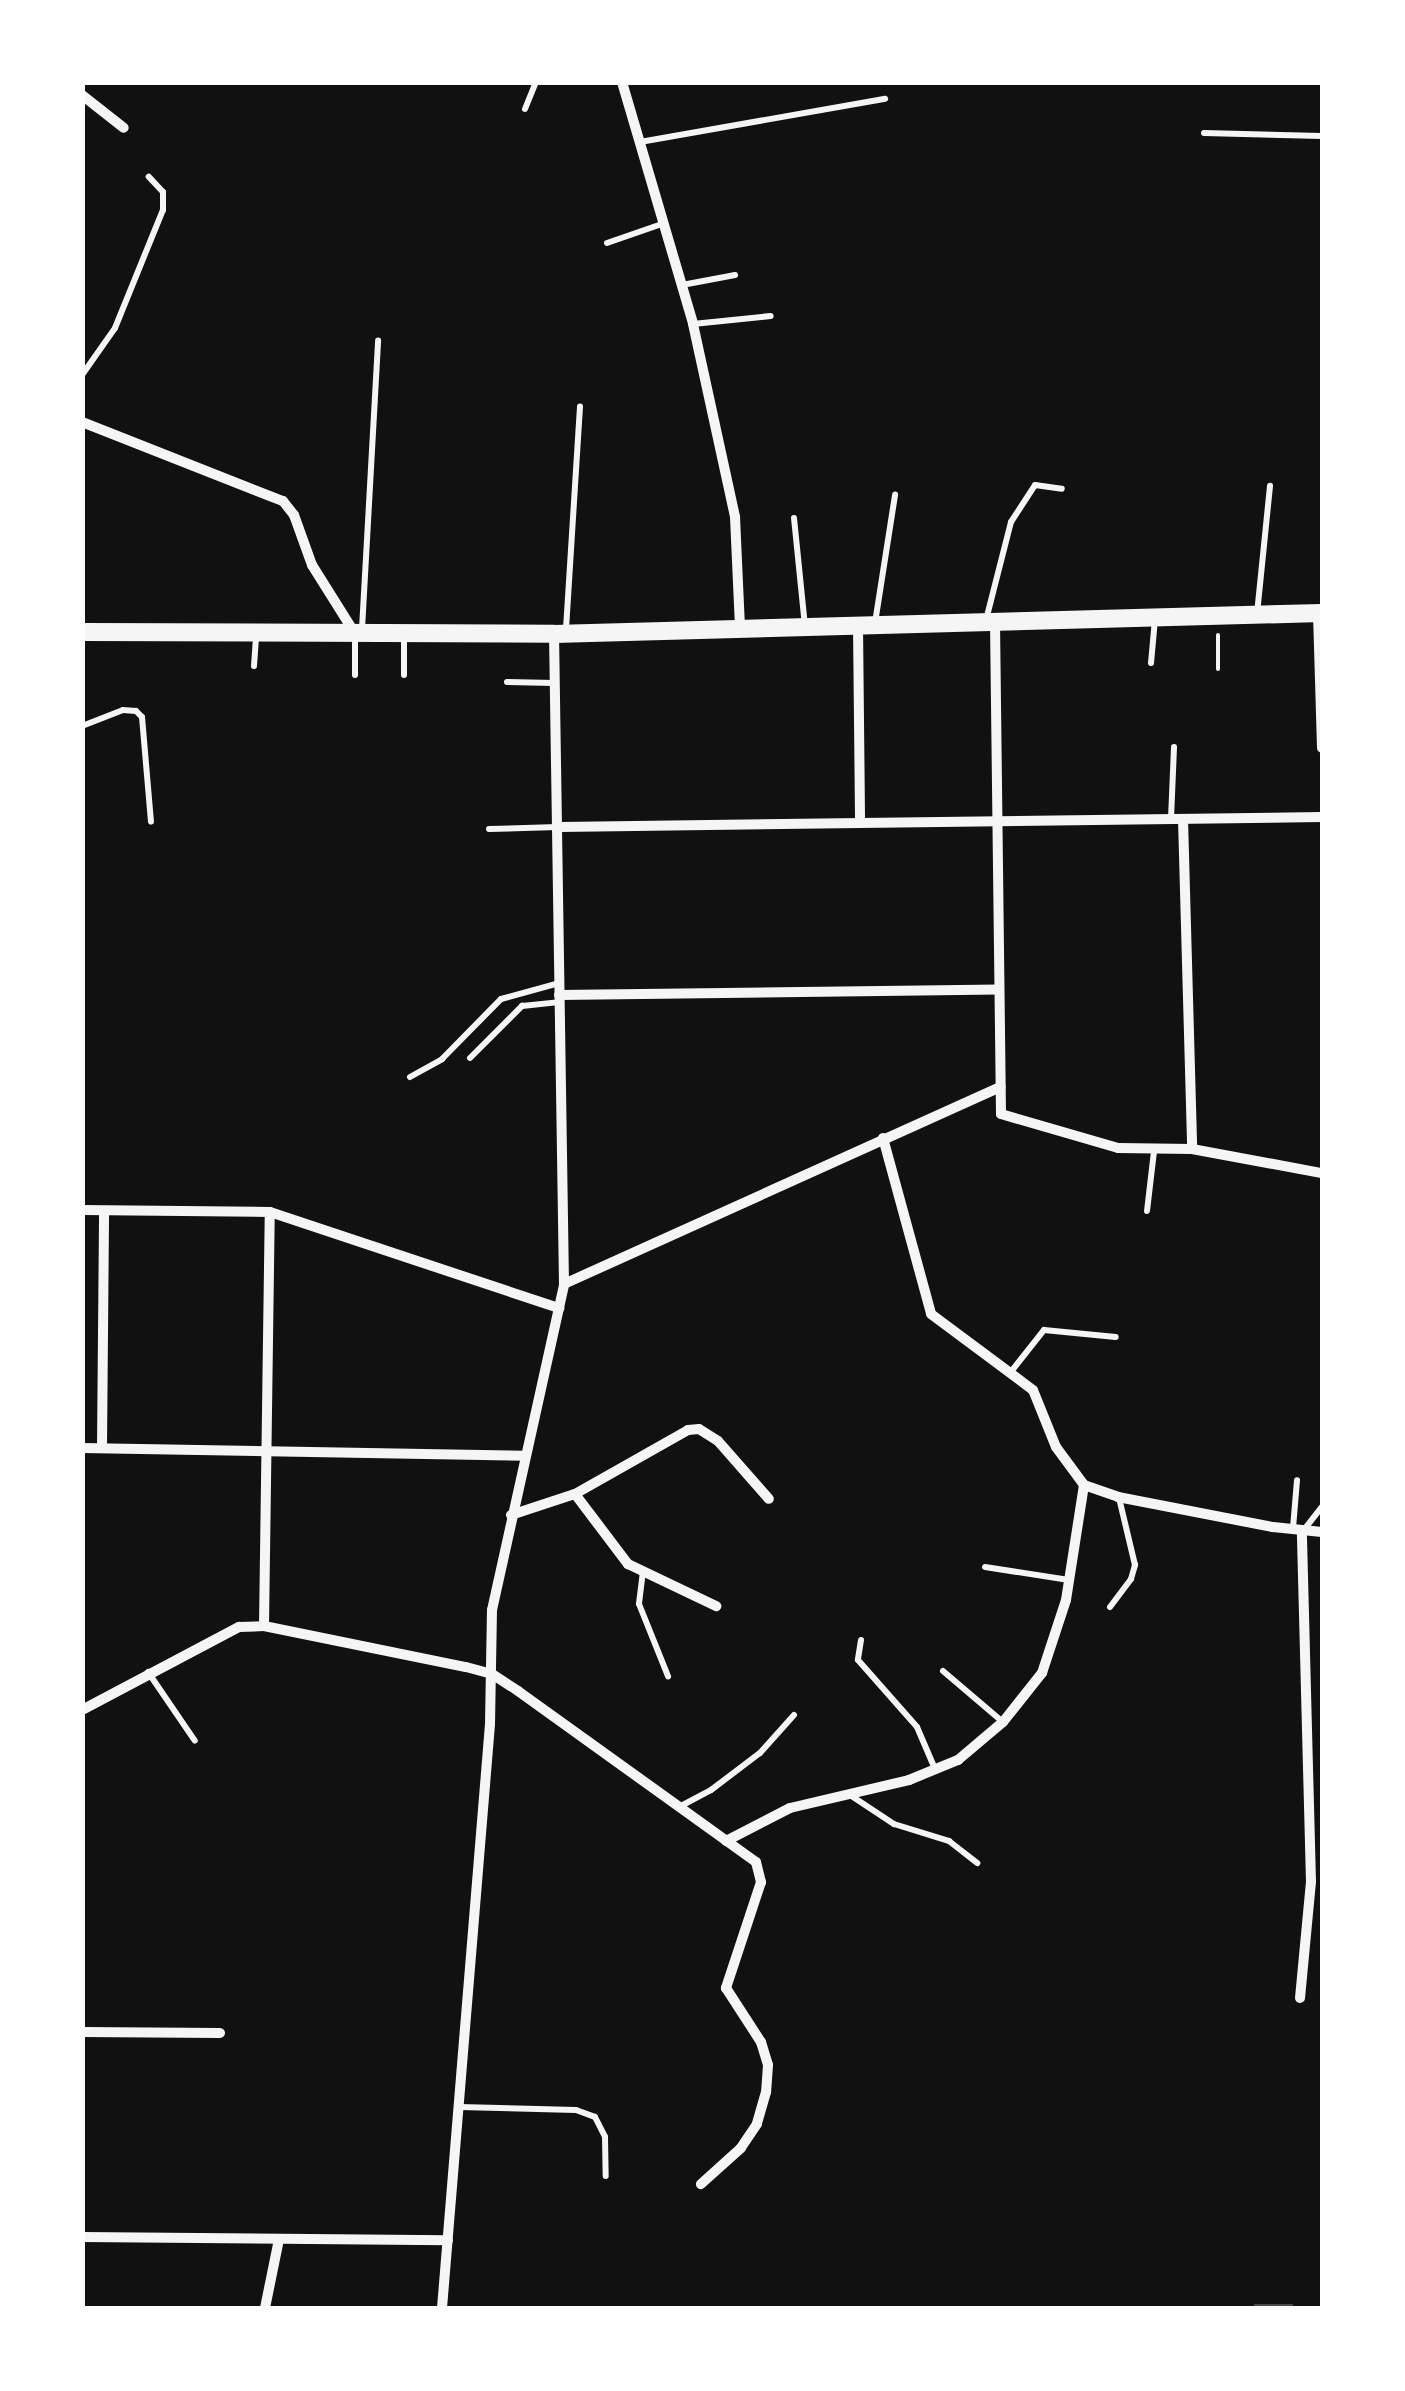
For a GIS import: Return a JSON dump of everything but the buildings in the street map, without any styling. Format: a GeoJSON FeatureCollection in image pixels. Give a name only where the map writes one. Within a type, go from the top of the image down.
{"type":"FeatureCollection","features":[{"type":"Feature","properties":{"kind":"street"},"geometry":{"type":"LineString","coordinates":[[622,82],[693,324],[734,517],[740,628]]}},
{"type":"Feature","properties":{"kind":"street"},"geometry":{"type":"LineString","coordinates":[[82,95],[124,128]]}},
{"type":"Feature","properties":{"kind":"street"},"geometry":{"type":"LineString","coordinates":[[82,422],[284,501],[294,515],[312,565],[358,633]]}},
{"type":"Feature","properties":{"kind":"street"},"geometry":{"type":"LineString","coordinates":[[82,632],[560,634],[1320,613],[1322,748]]}},
{"type":"Feature","properties":{"kind":"street"},"geometry":{"type":"LineString","coordinates":[[990,622],[1001,1114],[1090,1142],[1154,1151],[1192,1150],[1322,1174]]}},
{"type":"Feature","properties":{"kind":"street"},"geometry":{"type":"LineString","coordinates":[[860,823],[867,625]]}},
{"type":"Feature","properties":{"kind":"street"},"geometry":{"type":"LineString","coordinates":[[442,2308],[492,1674],[492,1610],[564,1284],[556,682],[560,634]]}},
{"type":"Feature","properties":{"kind":"street"},"geometry":{"type":"LineString","coordinates":[[560,827],[1322,817]]}},
{"type":"Feature","properties":{"kind":"street"},"geometry":{"type":"LineString","coordinates":[[1177,819],[1192,1150]]}},
{"type":"Feature","properties":{"kind":"street"},"geometry":{"type":"LineString","coordinates":[[559,993],[999,990]]}},
{"type":"Feature","properties":{"kind":"street"},"geometry":{"type":"LineString","coordinates":[[564,1284],[1001,1087]]}},
{"type":"Feature","properties":{"kind":"street"},"geometry":{"type":"LineString","coordinates":[[883,1138],[931,1314],[1033,1390],[1067,1468],[1084,1485],[1118,1497],[1297,1531],[1322,1532]]}},
{"type":"Feature","properties":{"kind":"street"},"geometry":{"type":"LineString","coordinates":[[82,1210],[270,1212],[559,1308]]}},
{"type":"Feature","properties":{"kind":"street"},"geometry":{"type":"LineString","coordinates":[[102,1448],[104,1210]]}},
{"type":"Feature","properties":{"kind":"street"},"geometry":{"type":"LineString","coordinates":[[264,1626],[270,1212]]}},
{"type":"Feature","properties":{"kind":"street"},"geometry":{"type":"LineString","coordinates":[[510,1515],[576,1494],[688,1430],[698,1429],[718,1441],[768,1499]]}},
{"type":"Feature","properties":{"kind":"street"},"geometry":{"type":"LineString","coordinates":[[82,1448],[524,1456]]}},
{"type":"Feature","properties":{"kind":"street"},"geometry":{"type":"LineString","coordinates":[[726,1841],[790,1808],[909,1780],[958,1760],[1002,1722],[1042,1673],[1069,1580],[1084,1485]]}},
{"type":"Feature","properties":{"kind":"street"},"geometry":{"type":"LineString","coordinates":[[576,1494],[628,1564],[716,1606]]}},
{"type":"Feature","properties":{"kind":"street"},"geometry":{"type":"LineString","coordinates":[[1297,1531],[1317,1882],[1300,1998]]}},
{"type":"Feature","properties":{"kind":"street"},"geometry":{"type":"LineString","coordinates":[[82,1710],[213,1637],[239,1627],[264,1626],[492,1674],[756,1862],[761,1872],[726,1988],[761,2042],[768,2066],[766,2092],[757,2124],[716,2174],[701,2184]]}},
{"type":"Feature","properties":{"kind":"street"},"geometry":{"type":"LineString","coordinates":[[1306,1707],[1322,1707]]}},
{"type":"Feature","properties":{"kind":"street"},"geometry":{"type":"LineString","coordinates":[[82,2032],[220,2033]]}},
{"type":"Feature","properties":{"kind":"street"},"geometry":{"type":"LineString","coordinates":[[82,2237],[448,2240]]}},
{"type":"Feature","properties":{"kind":"street"},"geometry":{"type":"LineString","coordinates":[[266,2308],[279,2238]]}},
{"type":"Feature","properties":{"kind":"lane"},"geometry":{"type":"LineString","coordinates":[[525,108],[536,82]]}},
{"type":"Feature","properties":{"kind":"lane"},"geometry":{"type":"LineString","coordinates":[[640,142],[885,99]]}},
{"type":"Feature","properties":{"kind":"lane"},"geometry":{"type":"LineString","coordinates":[[1204,133],[1322,136]]}},
{"type":"Feature","properties":{"kind":"lane"},"geometry":{"type":"LineString","coordinates":[[82,375],[115,328],[160,220],[164,198],[150,177]]}},
{"type":"Feature","properties":{"kind":"lane"},"geometry":{"type":"LineString","coordinates":[[606,242],[664,224]]}},
{"type":"Feature","properties":{"kind":"lane"},"geometry":{"type":"LineString","coordinates":[[682,285],[735,275]]}},
{"type":"Feature","properties":{"kind":"lane"},"geometry":{"type":"LineString","coordinates":[[693,324],[771,316]]}},
{"type":"Feature","properties":{"kind":"lane"},"geometry":{"type":"LineString","coordinates":[[355,675],[378,340]]}},
{"type":"Feature","properties":{"kind":"lane"},"geometry":{"type":"LineString","coordinates":[[560,634],[580,406]]}},
{"type":"Feature","properties":{"kind":"lane"},"geometry":{"type":"LineString","coordinates":[[990,622],[1010,522],[1035,485],[1062,490]]}},
{"type":"Feature","properties":{"kind":"lane"},"geometry":{"type":"LineString","coordinates":[[1257,614],[1270,486]]}},
{"type":"Feature","properties":{"kind":"lane"},"geometry":{"type":"LineString","coordinates":[[867,625],[895,496]]}},
{"type":"Feature","properties":{"kind":"lane"},"geometry":{"type":"LineString","coordinates":[[794,518],[806,627]]}},
{"type":"Feature","properties":{"kind":"lane"},"geometry":{"type":"LineString","coordinates":[[1151,662],[1155,617]]}},
{"type":"Feature","properties":{"kind":"lane"},"geometry":{"type":"LineString","coordinates":[[254,666],[256,633]]}},
{"type":"Feature","properties":{"kind":"lane"},"geometry":{"type":"LineString","coordinates":[[404,633],[404,675]]}},
{"type":"Feature","properties":{"kind":"lane"},"geometry":{"type":"LineString","coordinates":[[506,682],[556,682]]}},
{"type":"Feature","properties":{"kind":"lane"},"geometry":{"type":"LineString","coordinates":[[82,726],[123,710],[136,711],[142,717],[152,822]]}},
{"type":"Feature","properties":{"kind":"lane"},"geometry":{"type":"LineString","coordinates":[[1174,747],[1177,819]]}},
{"type":"Feature","properties":{"kind":"lane"},"geometry":{"type":"LineString","coordinates":[[489,829],[560,827]]}},
{"type":"Feature","properties":{"kind":"lane"},"geometry":{"type":"LineString","coordinates":[[470,1058],[522,1006],[559,993]]}},
{"type":"Feature","properties":{"kind":"lane"},"geometry":{"type":"LineString","coordinates":[[410,1078],[442,1059],[501,999],[559,993]]}},
{"type":"Feature","properties":{"kind":"lane"},"geometry":{"type":"LineString","coordinates":[[1147,1211],[1154,1151]]}},
{"type":"Feature","properties":{"kind":"lane"},"geometry":{"type":"LineString","coordinates":[[1010,1373],[1044,1330],[1116,1337]]}},
{"type":"Feature","properties":{"kind":"lane"},"geometry":{"type":"LineString","coordinates":[[1297,1480],[1297,1531]]}},
{"type":"Feature","properties":{"kind":"lane"},"geometry":{"type":"LineString","coordinates":[[1110,1608],[1131,1579],[1135,1565],[1118,1497]]}},
{"type":"Feature","properties":{"kind":"lane"},"geometry":{"type":"LineString","coordinates":[[1297,1531],[1322,1507]]}},
{"type":"Feature","properties":{"kind":"lane"},"geometry":{"type":"LineString","coordinates":[[985,1566],[1069,1580]]}},
{"type":"Feature","properties":{"kind":"lane"},"geometry":{"type":"LineString","coordinates":[[643,1571],[639,1604],[668,1676]]}},
{"type":"Feature","properties":{"kind":"lane"},"geometry":{"type":"LineString","coordinates":[[861,1640],[858,1660],[917,1726],[936,1769]]}},
{"type":"Feature","properties":{"kind":"lane"},"geometry":{"type":"LineString","coordinates":[[943,1671],[1002,1722]]}},
{"type":"Feature","properties":{"kind":"lane"},"geometry":{"type":"LineString","coordinates":[[148,1672],[195,1740]]}},
{"type":"Feature","properties":{"kind":"lane"},"geometry":{"type":"LineString","coordinates":[[679,1808],[711,1790],[760,1752],[794,1715]]}},
{"type":"Feature","properties":{"kind":"lane"},"geometry":{"type":"LineString","coordinates":[[845,1792],[894,1824],[948,1842],[977,1863]]}},
{"type":"Feature","properties":{"kind":"lane"},"geometry":{"type":"LineString","coordinates":[[459,2106],[576,2110],[595,2117],[605,2137],[606,2176]]}},
{"type":"Feature","properties":{"kind":"path"},"geometry":{"type":"LineString","coordinates":[[1218,616],[1218,669]]}}]}
